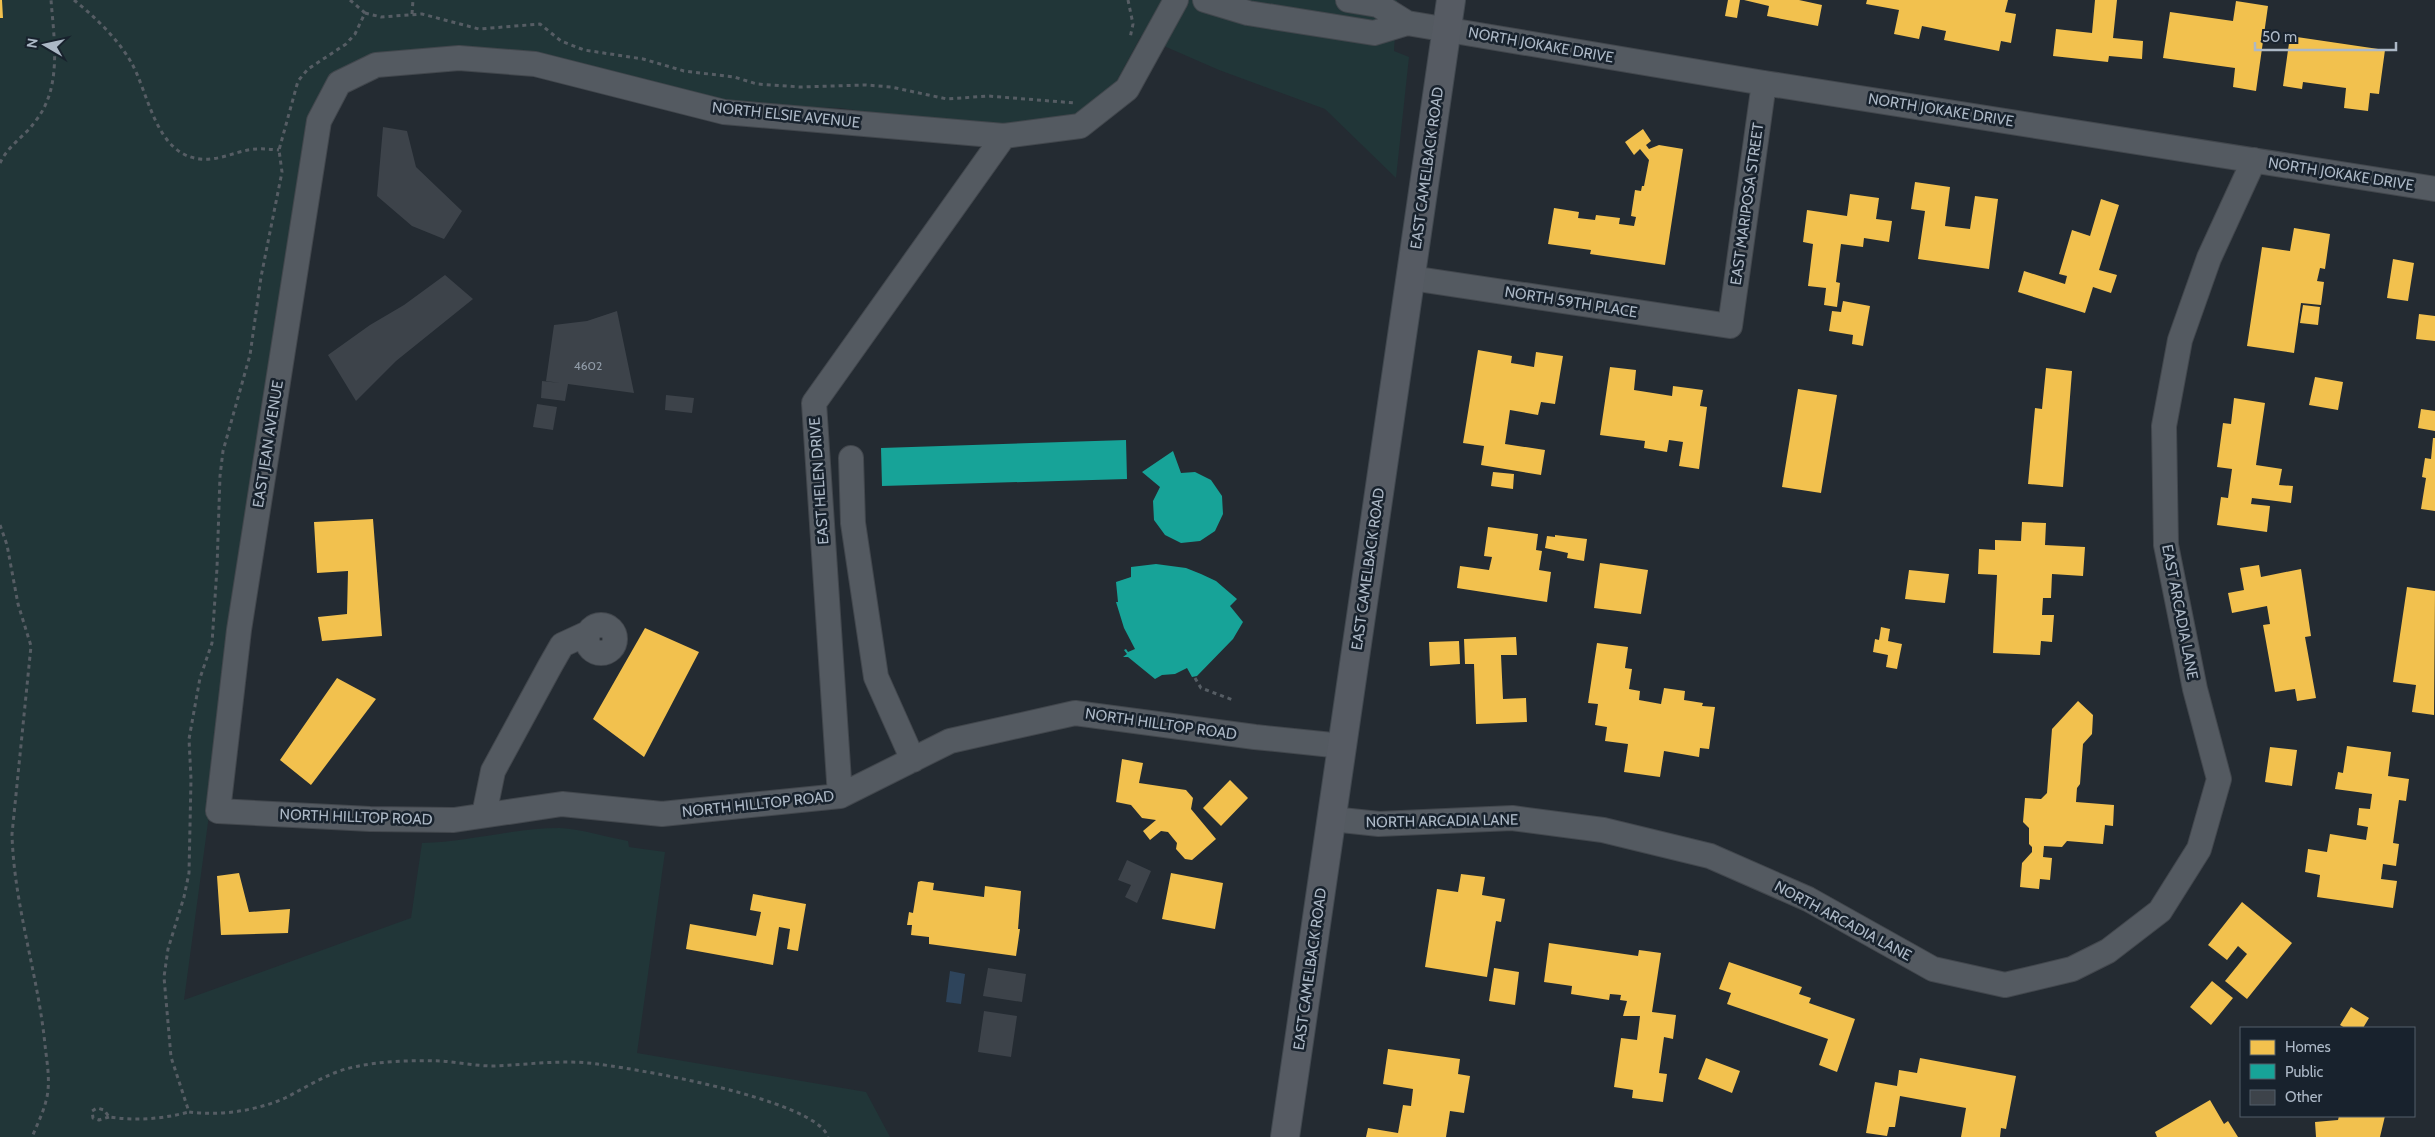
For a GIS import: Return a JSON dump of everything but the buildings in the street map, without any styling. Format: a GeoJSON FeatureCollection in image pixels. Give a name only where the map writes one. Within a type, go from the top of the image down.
{"type":"FeatureCollection","features":[{"type":"Feature","properties":{"kind":"main road","name":"EAST CAMELBACK ROAD"},"geometry":{"type":"LineString","coordinates":[[1285,1137],[1452,0]]}},
{"type":"Feature","properties":{"kind":"street","name":"NORTH ELSIE AVENUE"},"geometry":{"type":"LineString","coordinates":[[339,83],[376,65],[459,58],[478,59],[535,64],[724,112],[1004,136],[1080,126],[1127,89],[1176,0]]}},
{"type":"Feature","properties":{"kind":"street"},"geometry":{"type":"LineString","coordinates":[[1205,0],[1248,13],[1374,33],[1407,24]]}},
{"type":"Feature","properties":{"kind":"street"},"geometry":{"type":"LineString","coordinates":[[1348,0],[1378,4],[1407,24]]}},
{"type":"Feature","properties":{"kind":"street","name":"NORTH JOKAKE DRIVE"},"geometry":{"type":"LineString","coordinates":[[1407,24],[1764,83],[2435,189]]}},
{"type":"Feature","properties":{"kind":"street","name":"EAST JEAN AVENUE"},"geometry":{"type":"LineString","coordinates":[[218,811],[239,630],[319,121],[339,83]]}},
{"type":"Feature","properties":{"kind":"street","name":"EAST MARIPOSA STREET"},"geometry":{"type":"LineString","coordinates":[[1730,326],[1764,83]]}},
{"type":"Feature","properties":{"kind":"street","name":"EAST HELEN DRIVE"},"geometry":{"type":"LineString","coordinates":[[840,796],[814,403],[1004,136]]}},
{"type":"Feature","properties":{"kind":"street","name":"EAST ARCADIA LANE"},"geometry":{"type":"LineString","coordinates":[[2160,911],[2199,849],[2219,779],[2195,689],[2166,545],[2164,426],[2180,340],[2209,258],[2254,160]]}},
{"type":"Feature","properties":{"kind":"street","name":"NORTH 59TH PLACE"},"geometry":{"type":"LineString","coordinates":[[1411,278],[1730,326]]}},
{"type":"Feature","properties":{"kind":"street"},"geometry":{"type":"LineString","coordinates":[[851,458],[853,523],[876,677],[913,760]]}},
{"type":"Feature","properties":{"kind":"street"},"geometry":{"type":"LineString","coordinates":[[484,815],[493,771],[550,666],[562,645],[588,633]]}},
{"type":"Feature","properties":{"kind":"street","name":"NORTH HILLTOP ROAD"},"geometry":{"type":"LineString","coordinates":[[218,811],[370,819],[454,820],[562,804],[662,814],[840,796],[950,741],[1075,713],[1255,737],[1342,746]]}},
{"type":"Feature","properties":{"kind":"street","name":"NORTH ARCADIA LANE"},"geometry":{"type":"LineString","coordinates":[[1332,819],[1378,824],[1512,818],[1603,830],[1710,856],[1808,899],[1933,969],[2005,985],[2072,969],[2108,951],[2160,911]]}},
{"type":"Feature","properties":{"kind":"path"},"geometry":{"type":"LineString","coordinates":[[0,163],[11,145],[38,119],[53,82],[54,45],[51,0]]}},
{"type":"Feature","properties":{"kind":"path"},"geometry":{"type":"LineString","coordinates":[[74,0],[108,33],[131,62],[160,132],[179,150],[200,159],[210,159],[261,148],[279,150],[300,77],[319,60],[346,44],[355,34],[365,13]]}},
{"type":"Feature","properties":{"kind":"path"},"geometry":{"type":"LineString","coordinates":[[350,0],[365,13],[381,17],[412,14],[442,18],[479,29],[540,24],[561,40],[584,50],[643,59],[684,71],[719,74],[757,84],[800,87],[866,85],[891,87],[948,99],[988,96],[1078,103]]}},
{"type":"Feature","properties":{"kind":"path"},"geometry":{"type":"LineString","coordinates":[[412,14],[413,0]]}},
{"type":"Feature","properties":{"kind":"path"},"geometry":{"type":"LineString","coordinates":[[1126,47],[1133,24],[1128,0]]}},
{"type":"Feature","properties":{"kind":"path"},"geometry":{"type":"LineString","coordinates":[[0,524],[7,545],[18,604],[30,646],[12,834],[13,864],[20,912],[36,983],[48,1077],[46,1100],[32,1137]]}},
{"type":"Feature","properties":{"kind":"path"},"geometry":{"type":"LineString","coordinates":[[1195,678],[1201,688],[1233,700]]}},
{"type":"Feature","properties":{"kind":"path"},"geometry":{"type":"LineString","coordinates":[[109,1117],[104,1110],[97,1108],[92,1111],[93,1118],[99,1120],[109,1117],[131,1120],[157,1119],[188,1112]]}},
{"type":"Feature","properties":{"kind":"green space"},"geometry":{"type":"Polygon","coordinates":[[[0,0],[1397,0],[1394,51],[1409,57],[1396,178],[1325,109],[1219,70],[1141,36],[1115,84],[1085,110],[1063,119],[1001,125],[940,122],[840,108],[747,105],[719,100],[615,72],[536,55],[334,76],[262,423],[184,1000],[411,918],[422,843],[542,829],[560,828],[585,831],[628,841],[629,847],[665,852],[637,1053],[866,1092],[890,1137],[0,1137],[0,0]]]}},
{"type":"Feature","properties":{"kind":"water"},"geometry":{"type":"Polygon","coordinates":[[[950,971],[965,974],[961,1004],[946,1002],[950,971]]]}}]}
